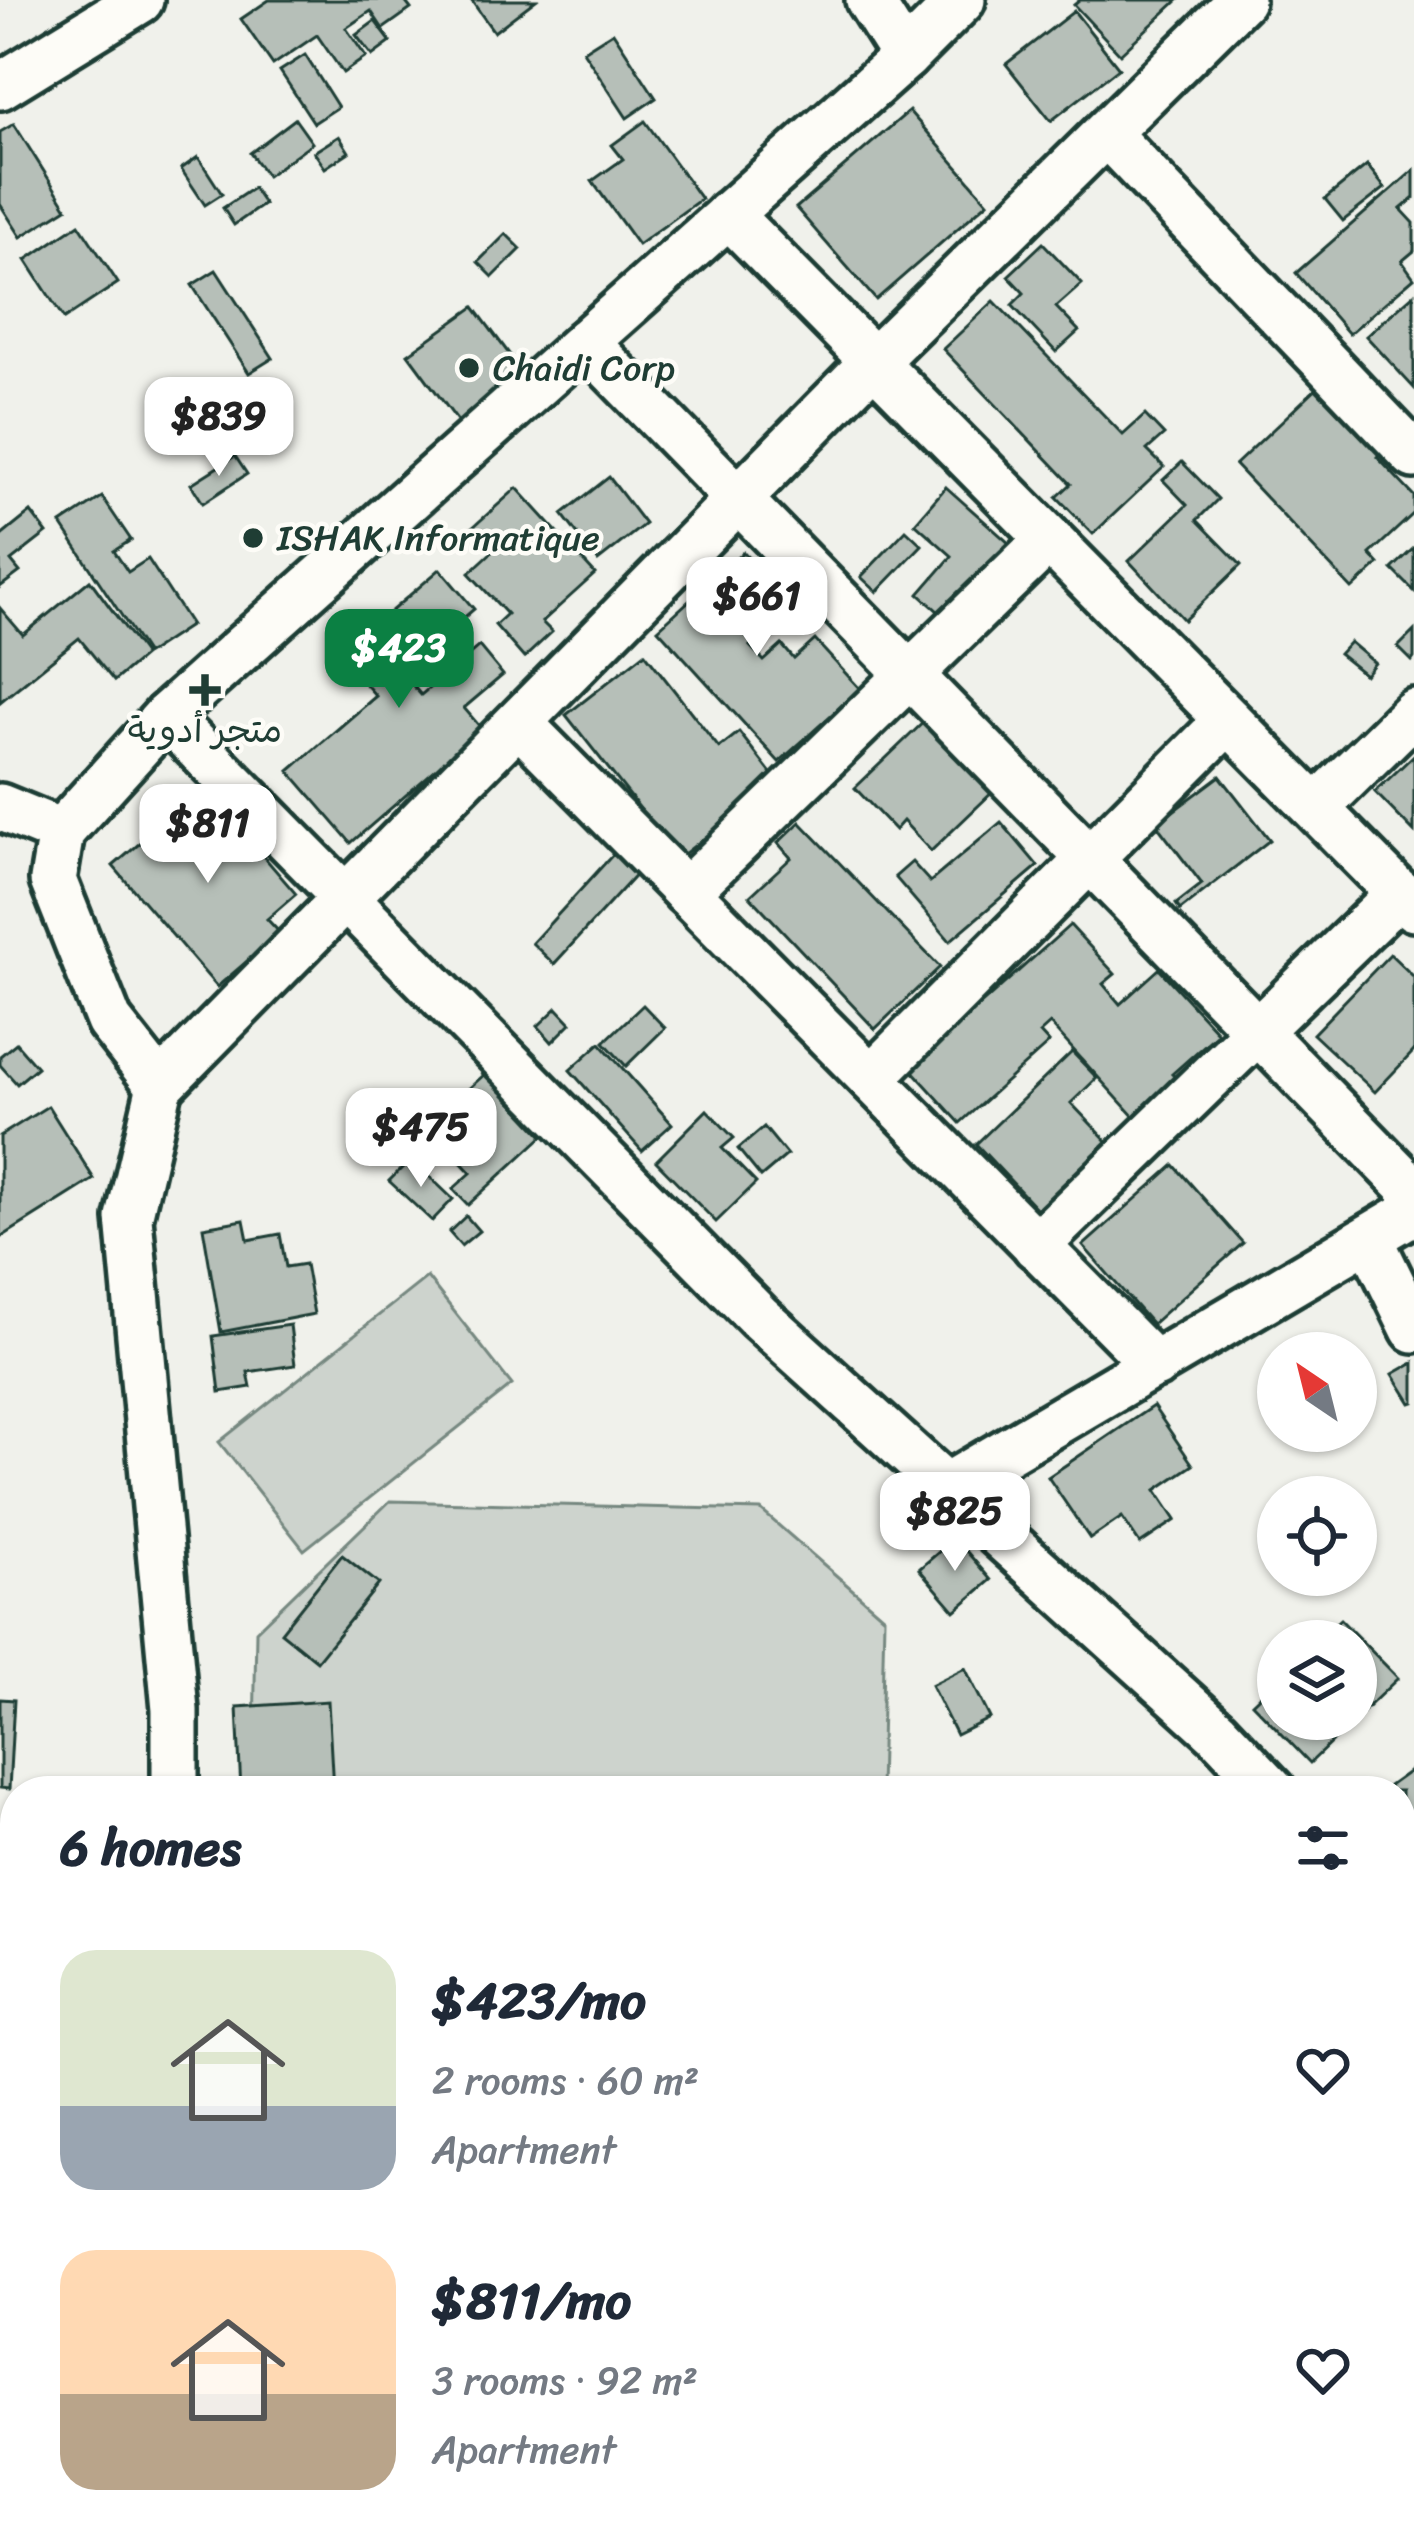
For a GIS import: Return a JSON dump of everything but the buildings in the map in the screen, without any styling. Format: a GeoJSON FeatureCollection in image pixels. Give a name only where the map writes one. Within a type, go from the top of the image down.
{"type":"FeatureCollection","features":[{"type":"Feature","properties":{"kind":"street"},"geometry":{"type":"LineString","coordinates":[[0,86],[140,0]]}},
{"type":"Feature","properties":{"kind":"street"},"geometry":{"type":"LineString","coordinates":[[869,0],[904,57]]}},
{"type":"Feature","properties":{"kind":"street"},"geometry":{"type":"LineString","coordinates":[[160,1086],[109,1021],[52,880],[61,832],[166,716],[962,0]]}},
{"type":"Feature","properties":{"kind":"street"},"geometry":{"type":"LineString","coordinates":[[175,1776],[175,1710],[129,1218],[160,1086],[874,362],[1241,0]]}},
{"type":"Feature","properties":{"kind":"street"},"geometry":{"type":"LineString","coordinates":[[1107,134],[1414,455]]}},
{"type":"Feature","properties":{"kind":"street"},"geometry":{"type":"LineString","coordinates":[[728,214],[1407,900],[1258,1031],[1036,1246]]}},
{"type":"Feature","properties":{"kind":"street"},"geometry":{"type":"LineString","coordinates":[[585,342],[1414,1191]]}},
{"type":"Feature","properties":{"kind":"street"},"geometry":{"type":"LineString","coordinates":[[686,892],[1049,538]]}},
{"type":"Feature","properties":{"kind":"street"},"geometry":{"type":"LineString","coordinates":[[1316,808],[1414,712]]}},
{"type":"Feature","properties":{"kind":"street"},"geometry":{"type":"LineString","coordinates":[[166,716],[760,1318],[1217,1732],[1259,1776]]}},
{"type":"Feature","properties":{"kind":"street"},"geometry":{"type":"LineString","coordinates":[[871,1078],[1228,720]]}},
{"type":"Feature","properties":{"kind":"street"},"geometry":{"type":"LineString","coordinates":[[520,724],[1155,1365]]}},
{"type":"Feature","properties":{"kind":"street"},"geometry":{"type":"LineString","coordinates":[[0,807],[61,832]]}},
{"type":"Feature","properties":{"kind":"street"},"geometry":{"type":"LineString","coordinates":[[946,1487],[1371,1241],[1414,1211]]}},
{"type":"Feature","properties":{"kind":"street"},"geometry":{"type":"LineString","coordinates":[[1371,1241],[1414,1329]]}},
{"type":"Feature","properties":{"kind":"shaded area"},"geometry":{"type":"Polygon","coordinates":[[[427,1277],[512,1385],[304,1550],[219,1442],[427,1277]]]}},
{"type":"Feature","properties":{"kind":"shaded area"},"geometry":{"type":"Polygon","coordinates":[[[390,1501],[761,1510],[884,1617],[880,1776],[253,1776],[256,1631],[390,1501]]]}},
{"type":"Feature","properties":{"kind":"place","name":"Chaidi Corp"},"geometry":{"type":"Point","coordinates":[469,368]}},
{"type":"Feature","properties":{"kind":"place","name":"ISHAK Informatique"},"geometry":{"type":"Point","coordinates":[253,538]}},
{"type":"Feature","properties":{"kind":"place","name":"متجر أدوية"},"geometry":{"type":"Point","coordinates":[205,690]}}]}
